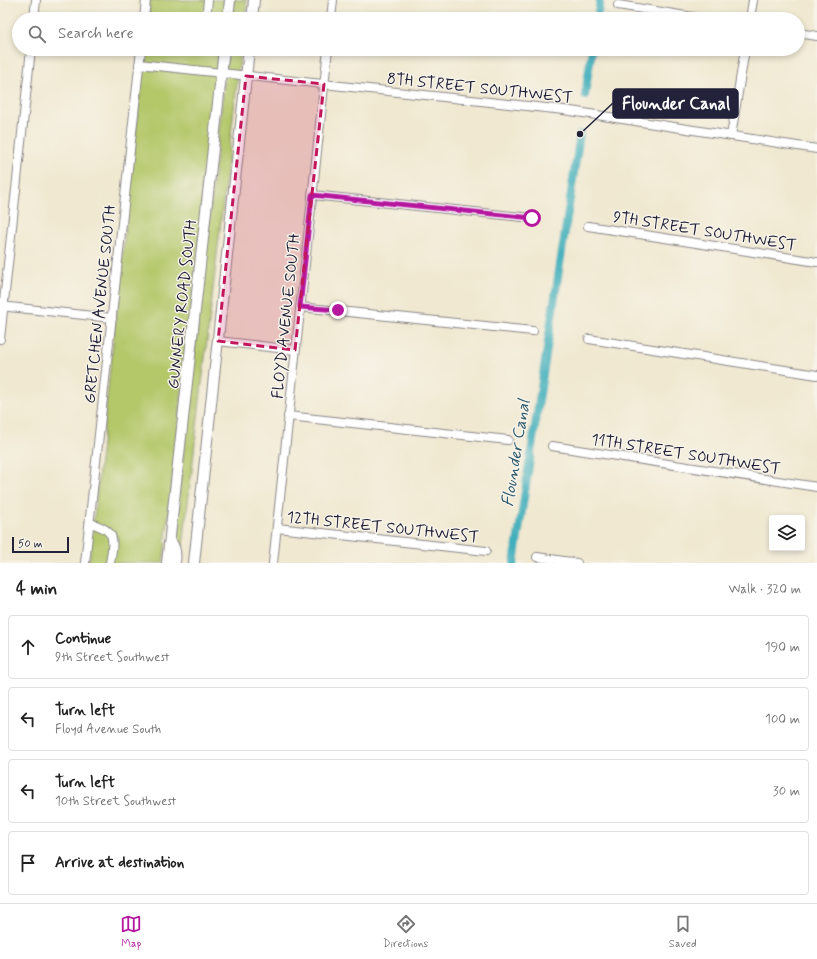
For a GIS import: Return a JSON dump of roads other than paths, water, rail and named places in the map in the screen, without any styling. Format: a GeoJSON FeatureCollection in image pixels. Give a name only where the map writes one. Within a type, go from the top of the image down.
{"type":"FeatureCollection","features":[{"type":"Feature","properties":{"kind":"main road"},"geometry":{"type":"LineString","coordinates":[[229,12],[230,0]]}},
{"type":"Feature","properties":{"kind":"main road"},"geometry":{"type":"LineString","coordinates":[[253,12],[254,0]]}},
{"type":"Feature","properties":{"kind":"main road","name":"GUNNERY ROAD SOUTH"},"geometry":{"type":"LineString","coordinates":[[168,563],[223,56]]}},
{"type":"Feature","properties":{"kind":"main road"},"geometry":{"type":"LineString","coordinates":[[194,563],[248,56]]}},
{"type":"Feature","properties":{"kind":"main road"},"geometry":{"type":"LineString","coordinates":[[170,540],[175,550],[175,563]]}},
{"type":"Feature","properties":{"kind":"street"},"geometry":{"type":"LineString","coordinates":[[35,12],[36,0]]}},
{"type":"Feature","properties":{"kind":"street"},"geometry":{"type":"LineString","coordinates":[[145,12],[146,0]]}},
{"type":"Feature","properties":{"kind":"street"},"geometry":{"type":"LineString","coordinates":[[207,12],[208,0]]}},
{"type":"Feature","properties":{"kind":"street"},"geometry":{"type":"LineString","coordinates":[[332,12],[333,0]]}},
{"type":"Feature","properties":{"kind":"street"},"geometry":{"type":"LineString","coordinates":[[751,12],[752,0]]}},
{"type":"Feature","properties":{"kind":"street"},"geometry":{"type":"LineString","coordinates":[[618,5],[662,12]]}},
{"type":"Feature","properties":{"kind":"street"},"geometry":{"type":"LineString","coordinates":[[805,34],[817,36]]}},
{"type":"Feature","properties":{"kind":"street"},"geometry":{"type":"LineString","coordinates":[[0,339],[2,307],[30,56]]}},
{"type":"Feature","properties":{"kind":"street","name":"GRETCHEN AVENUE SOUTH"},"geometry":{"type":"LineString","coordinates":[[86,563],[140,56]]}},
{"type":"Feature","properties":{"kind":"street","name":"FLOYD AVENUE SOUTH"},"geometry":{"type":"LineString","coordinates":[[273,563],[327,56]]}},
{"type":"Feature","properties":{"kind":"street"},"geometry":{"type":"LineString","coordinates":[[731,136],[744,56]]}},
{"type":"Feature","properties":{"kind":"street","name":"8TH STREET SOUTHWEST"},"geometry":{"type":"LineString","coordinates":[[139,64],[564,110],[817,149]]}},
{"type":"Feature","properties":{"kind":"street"},"geometry":{"type":"LineString","coordinates":[[312,195],[532,218]]}},
{"type":"Feature","properties":{"kind":"street","name":"9TH STREET SOUTHWEST"},"geometry":{"type":"LineString","coordinates":[[588,226],[817,262]]}},
{"type":"Feature","properties":{"kind":"street"},"geometry":{"type":"LineString","coordinates":[[2,307],[112,318]]}},
{"type":"Feature","properties":{"kind":"street"},"geometry":{"type":"LineString","coordinates":[[300,307],[533,331]]}},
{"type":"Feature","properties":{"kind":"street"},"geometry":{"type":"LineString","coordinates":[[589,339],[817,375]]}},
{"type":"Feature","properties":{"kind":"street"},"geometry":{"type":"LineString","coordinates":[[218,341],[295,350]]}},
{"type":"Feature","properties":{"kind":"street"},"geometry":{"type":"LineString","coordinates":[[288,416],[508,440]]}},
{"type":"Feature","properties":{"kind":"street","name":"11TH STREET SOUTHWEST"},"geometry":{"type":"LineString","coordinates":[[552,446],[817,487]]}},
{"type":"Feature","properties":{"kind":"street"},"geometry":{"type":"LineString","coordinates":[[90,523],[104,527],[110,534],[113,543],[110,563]]}},
{"type":"Feature","properties":{"kind":"street","name":"12TH STREET SOUTHWEST"},"geometry":{"type":"LineString","coordinates":[[277,528],[486,551]]}},
{"type":"Feature","properties":{"kind":"street"},"geometry":{"type":"LineString","coordinates":[[537,557],[577,563]]}},
{"type":"Feature","properties":{"kind":"waterway","name":"Flounder Canal"},"geometry":{"type":"LineString","coordinates":[[598,12],[600,0]]}},
{"type":"Feature","properties":{"kind":"waterway","name":"Flounder Canal"},"geometry":{"type":"LineString","coordinates":[[585,95],[591,56]]}},
{"type":"Feature","properties":{"kind":"waterway","name":"Flounder Canal"},"geometry":{"type":"LineString","coordinates":[[514,563],[580,134]]}},
{"type":"Feature","properties":{"kind":"place","name":"Flounder Canal"},"geometry":{"type":"Point","coordinates":[580,134]}}]}
